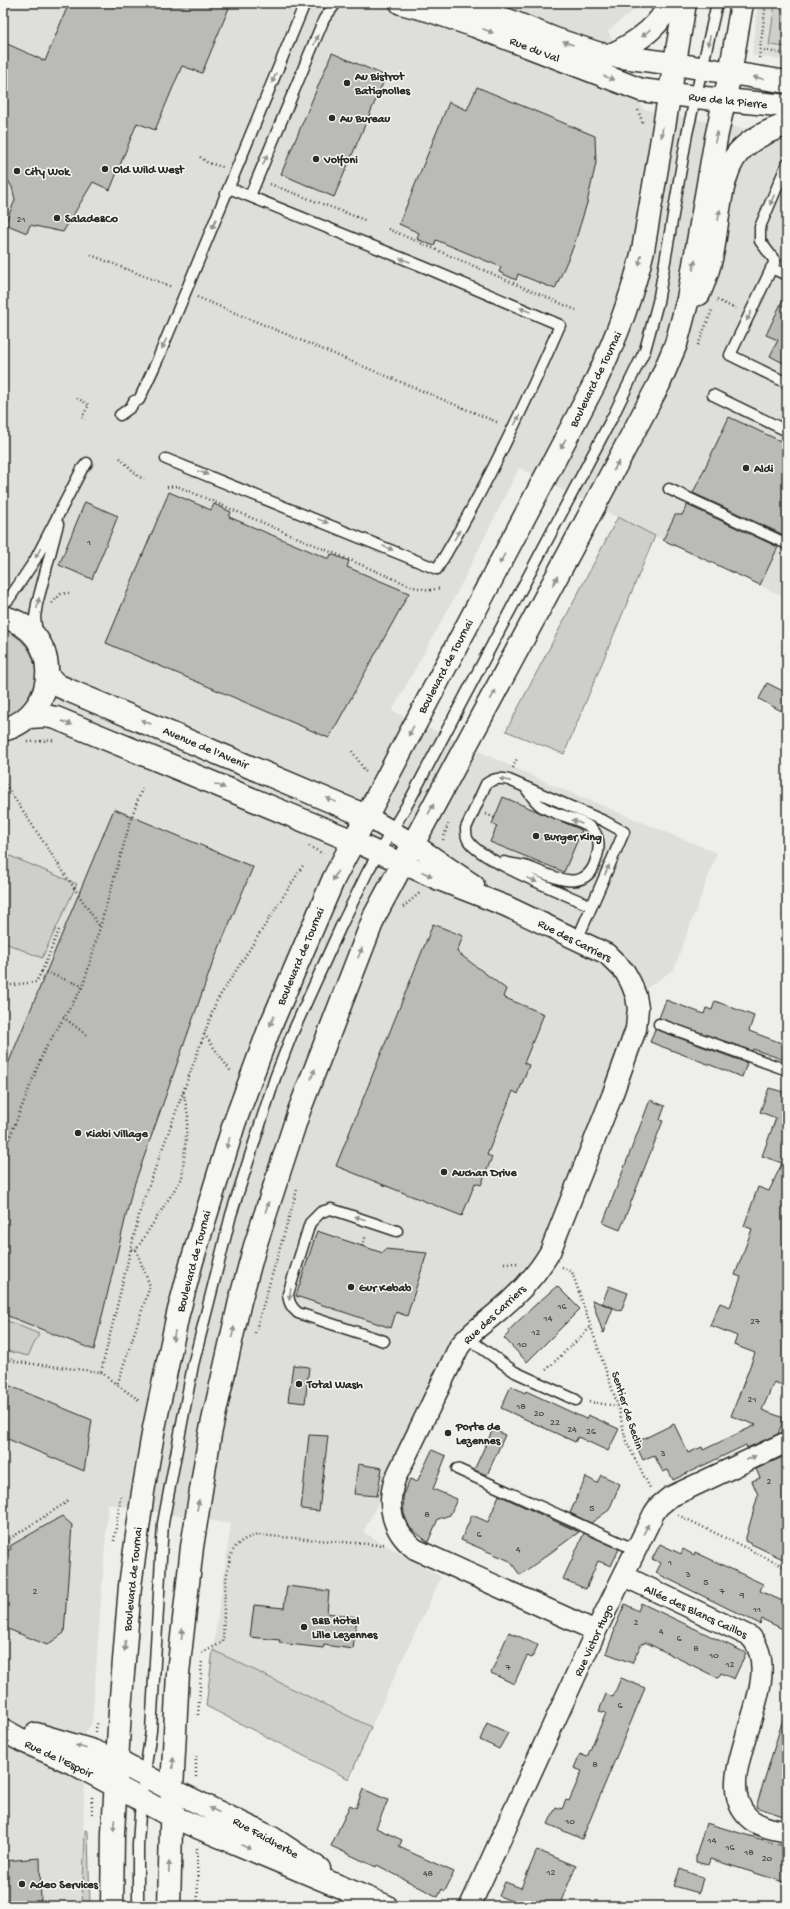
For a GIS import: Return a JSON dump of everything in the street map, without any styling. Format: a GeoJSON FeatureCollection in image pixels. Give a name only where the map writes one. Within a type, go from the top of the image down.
{"type":"FeatureCollection","features":[{"type":"Feature","properties":{"kind":"main road","name":"Rue du Val"},"geometry":{"type":"LineString","coordinates":[[401,3],[431,11],[475,26],[631,87],[669,94]]}},
{"type":"Feature","properties":{"kind":"main road","name":"Rue du Val"},"geometry":{"type":"LineString","coordinates":[[465,3],[570,44],[600,54],[674,64]]}},
{"type":"Feature","properties":{"kind":"main road"},"geometry":{"type":"LineString","coordinates":[[611,56],[645,34],[660,19],[669,3]]}},
{"type":"Feature","properties":{"kind":"main road","name":"Boulevard de Tournai"},"geometry":{"type":"LineString","coordinates":[[112,1906],[117,1761],[130,1586],[137,1530],[154,1428],[190,1268],[231,1131],[292,973],[353,841],[594,385],[613,345],[629,304],[639,268],[686,3]]}},
{"type":"Feature","properties":{"kind":"main road"},"geometry":{"type":"LineString","coordinates":[[676,344],[688,299],[716,138],[730,74],[742,3]]}},
{"type":"Feature","properties":{"kind":"main road"},"geometry":{"type":"LineString","coordinates":[[674,64],[730,74]]}},
{"type":"Feature","properties":{"kind":"main road","name":"Rue de la Pierre"},"geometry":{"type":"LineString","coordinates":[[730,74],[787,82]]}},
{"type":"Feature","properties":{"kind":"main road","name":"Rue de la Pierre"},"geometry":{"type":"LineString","coordinates":[[669,94],[787,106]]}},
{"type":"Feature","properties":{"kind":"main road"},"geometry":{"type":"LineString","coordinates":[[169,1906],[172,1790],[178,1673],[196,1518],[210,1434],[240,1301],[270,1197],[299,1111],[375,915],[401,863],[659,384],[706,275],[713,252],[725,182],[733,160],[743,148],[756,138],[787,124]]}},
{"type":"Feature","properties":{"kind":"main road"},"geometry":{"type":"LineString","coordinates":[[3,617],[25,627],[38,641],[45,658],[48,676],[42,698],[29,716],[19,724],[3,730]]}},
{"type":"Feature","properties":{"kind":"main road","name":"Avenue de l'Avenir"},"geometry":{"type":"LineString","coordinates":[[48,676],[68,690],[366,816]]}},
{"type":"Feature","properties":{"kind":"main road"},"geometry":{"type":"LineString","coordinates":[[29,716],[56,718],[353,841]]}},
{"type":"Feature","properties":{"kind":"main road","name":"Rue de l'Espoir"},"geometry":{"type":"LineString","coordinates":[[3,1724],[82,1747],[117,1761],[145,1776]]}},
{"type":"Feature","properties":{"kind":"main road","name":"Rue de l'Espoir"},"geometry":{"type":"LineString","coordinates":[[3,1730],[141,1800]]}},
{"type":"Feature","properties":{"kind":"main road","name":"Rue Faidherbe"},"geometry":{"type":"LineString","coordinates":[[145,1776],[197,1803],[248,1825],[278,1841],[353,1899]]}},
{"type":"Feature","properties":{"kind":"main road","name":"Rue Faidherbe"},"geometry":{"type":"LineString","coordinates":[[141,1800],[171,1816],[353,1899],[386,1906]]}},
{"type":"Feature","properties":{"kind":"street","name":"Rue des Carriers"},"geometry":{"type":"LineString","coordinates":[[366,816],[412,843],[506,906]]}},
{"type":"Feature","properties":{"kind":"street","name":"Rue des Carriers"},"geometry":{"type":"LineString","coordinates":[[353,841],[439,880],[506,906],[607,954],[625,972],[636,996],[638,1018],[636,1029],[612,1096],[558,1234],[544,1261],[519,1292],[466,1337],[452,1358],[392,1487],[390,1506],[395,1526],[404,1540],[422,1553],[596,1631]]}},
{"type":"Feature","properties":{"kind":"street","name":"Rue Victor Hugo"},"geometry":{"type":"LineString","coordinates":[[470,1906],[596,1631],[659,1506],[670,1497],[787,1442]]}},
{"type":"Feature","properties":{"kind":"street","name":"Allée des Blancs Caillos"},"geometry":{"type":"LineString","coordinates":[[624,1576],[751,1637],[757,1642],[766,1659],[768,1675],[764,1695],[742,1766],[736,1792],[742,1809],[748,1817],[761,1825],[787,1832]]}},
{"type":"Feature","properties":{"kind":"lane"},"geometry":{"type":"LineString","coordinates":[[120,415],[131,407],[134,401],[139,400],[229,188],[305,3]]}},
{"type":"Feature","properties":{"kind":"lane"},"geometry":{"type":"LineString","coordinates":[[250,196],[324,19],[336,3]]}},
{"type":"Feature","properties":{"kind":"lane"},"geometry":{"type":"LineString","coordinates":[[138,1906],[138,1844],[141,1800],[151,1731],[163,1523],[182,1418],[200,1331],[231,1215],[276,1078],[319,973],[354,897],[378,852],[392,831],[425,772],[613,416],[645,350],[658,302],[695,97],[717,3]]}},
{"type":"Feature","properties":{"kind":"lane"},"geometry":{"type":"LineString","coordinates":[[787,164],[760,227],[760,242],[775,261],[730,355],[787,383]]}},
{"type":"Feature","properties":{"kind":"lane"},"geometry":{"type":"LineString","coordinates":[[166,459],[437,569],[461,528],[527,400],[560,325],[229,188]]}},
{"type":"Feature","properties":{"kind":"lane"},"geometry":{"type":"LineString","coordinates":[[771,268],[787,275]]}},
{"type":"Feature","properties":{"kind":"lane"},"geometry":{"type":"LineString","coordinates":[[713,395],[787,431]]}},
{"type":"Feature","properties":{"kind":"lane"},"geometry":{"type":"LineString","coordinates":[[3,604],[9,599],[34,560],[82,469],[87,463]]}},
{"type":"Feature","properties":{"kind":"lane"},"geometry":{"type":"LineString","coordinates":[[669,489],[787,544]]}},
{"type":"Feature","properties":{"kind":"lane"},"geometry":{"type":"LineString","coordinates":[[38,641],[36,626],[37,604],[63,507]]}},
{"type":"Feature","properties":{"kind":"lane"},"geometry":{"type":"LineString","coordinates":[[577,940],[624,832],[604,821],[507,780],[491,780],[486,784],[466,828],[466,836],[471,845],[504,867],[591,906]]}},
{"type":"Feature","properties":{"kind":"lane"},"geometry":{"type":"LineString","coordinates":[[494,860],[525,866],[567,882],[584,877],[590,871],[597,859],[599,849],[598,838],[590,827],[541,806],[524,787]]}},
{"type":"Feature","properties":{"kind":"lane"},"geometry":{"type":"LineString","coordinates":[[659,1024],[787,1070]]}},
{"type":"Feature","properties":{"kind":"lane"},"geometry":{"type":"LineString","coordinates":[[384,1341],[298,1312],[289,1302],[288,1294],[310,1223],[321,1212],[331,1209],[397,1231]]}},
{"type":"Feature","properties":{"kind":"lane"},"geometry":{"type":"LineString","coordinates":[[466,1337],[515,1372],[576,1400]]}},
{"type":"Feature","properties":{"kind":"lane"},"geometry":{"type":"LineString","coordinates":[[457,1469],[636,1550]]}},
{"type":"Feature","properties":{"kind":"path"},"geometry":{"type":"LineString","coordinates":[[766,3],[760,50],[787,54]]}},
{"type":"Feature","properties":{"kind":"path"},"geometry":{"type":"LineString","coordinates":[[200,157],[208,163],[226,167]]}},
{"type":"Feature","properties":{"kind":"path"},"geometry":{"type":"LineString","coordinates":[[269,183],[367,221]]}},
{"type":"Feature","properties":{"kind":"path"},"geometry":{"type":"LineString","coordinates":[[388,229],[576,310]]}},
{"type":"Feature","properties":{"kind":"path"},"geometry":{"type":"LineString","coordinates":[[91,255],[185,292],[502,424]]}},
{"type":"Feature","properties":{"kind":"path"},"geometry":{"type":"LineString","coordinates":[[716,300],[749,316]]}},
{"type":"Feature","properties":{"kind":"path"},"geometry":{"type":"LineString","coordinates":[[77,398],[89,405],[82,417],[85,420]]}},
{"type":"Feature","properties":{"kind":"path"},"geometry":{"type":"LineString","coordinates":[[120,458],[138,476],[144,479]]}},
{"type":"Feature","properties":{"kind":"path"},"geometry":{"type":"LineString","coordinates":[[167,487],[177,486],[413,587],[430,590],[441,588]]}},
{"type":"Feature","properties":{"kind":"path"},"geometry":{"type":"LineString","coordinates":[[352,751],[368,774]]}},
{"type":"Feature","properties":{"kind":"path"},"geometry":{"type":"LineString","coordinates":[[513,769],[517,758]]}},
{"type":"Feature","properties":{"kind":"path"},"geometry":{"type":"LineString","coordinates":[[364,780],[371,768]]}},
{"type":"Feature","properties":{"kind":"path"},"geometry":{"type":"LineString","coordinates":[[3,781],[100,928]]}},
{"type":"Feature","properties":{"kind":"path"},"geometry":{"type":"LineString","coordinates":[[3,1154],[44,1051],[62,1018],[83,986],[132,816],[142,789]]}},
{"type":"Feature","properties":{"kind":"path"},"geometry":{"type":"LineString","coordinates":[[101,1372],[142,1206],[216,1002],[304,864]]}},
{"type":"Feature","properties":{"kind":"path"},"geometry":{"type":"LineString","coordinates":[[399,910],[422,891]]}},
{"type":"Feature","properties":{"kind":"path"},"geometry":{"type":"LineString","coordinates":[[3,986],[36,982],[59,930]]}},
{"type":"Feature","properties":{"kind":"path"},"geometry":{"type":"LineString","coordinates":[[42,971],[83,986]]}},
{"type":"Feature","properties":{"kind":"path"},"geometry":{"type":"LineString","coordinates":[[62,1018],[88,1036]]}},
{"type":"Feature","properties":{"kind":"path"},"geometry":{"type":"LineString","coordinates":[[204,1034],[233,1075]]}},
{"type":"Feature","properties":{"kind":"path"},"geometry":{"type":"LineString","coordinates":[[136,1250],[182,1178],[188,1116],[183,1090]]}},
{"type":"Feature","properties":{"kind":"path"},"geometry":{"type":"LineString","coordinates":[[254,1336],[297,1187]]}},
{"type":"Feature","properties":{"kind":"path"},"geometry":{"type":"LineString","coordinates":[[131,1249],[136,1250]]}},
{"type":"Feature","properties":{"kind":"path"},"geometry":{"type":"LineString","coordinates":[[117,1385],[150,1286],[136,1250]]}},
{"type":"Feature","properties":{"kind":"path","name":"Sentier de Seclin"},"geometry":{"type":"LineString","coordinates":[[504,1263],[544,1261],[558,1264],[572,1272],[618,1406],[626,1442],[659,1506]]}},
{"type":"Feature","properties":{"kind":"path"},"geometry":{"type":"LineString","coordinates":[[535,1382],[590,1328]]}},
{"type":"Feature","properties":{"kind":"path"},"geometry":{"type":"LineString","coordinates":[[3,1357],[17,1362],[101,1372],[139,1400]]}},
{"type":"Feature","properties":{"kind":"path"},"geometry":{"type":"LineString","coordinates":[[576,1400],[618,1406]]}},
{"type":"Feature","properties":{"kind":"path"},"geometry":{"type":"LineString","coordinates":[[3,1543],[70,1500]]}},
{"type":"Feature","properties":{"kind":"path"},"geometry":{"type":"LineString","coordinates":[[659,1506],[787,1568]]}},
{"type":"Feature","properties":{"kind":"path"},"geometry":{"type":"LineString","coordinates":[[202,1653],[222,1642],[228,1560],[236,1546],[247,1537],[258,1535],[379,1545],[404,1540]]}},
{"type":"Feature","properties":{"kind":"path"},"geometry":{"type":"LineString","coordinates":[[198,1719],[203,1645]]}},
{"type":"Feature","properties":{"kind":"path"},"geometry":{"type":"LineString","coordinates":[[196,1749],[197,1803]]}},
{"type":"Feature","properties":{"kind":"path"},"geometry":{"type":"LineString","coordinates":[[197,1828],[198,1906]]}},
{"type":"Feature","properties":{"kind":"shaded area"},"geometry":{"type":"Polygon","coordinates":[[[3,3],[642,3],[608,31],[643,109],[787,137],[787,598],[655,536],[519,468],[457,593],[392,711],[552,785],[717,853],[674,969],[636,996],[637,1031],[545,1261],[448,1368],[363,1532],[441,1577],[371,1727],[213,1650],[231,1524],[108,1504],[92,1723],[85,1733],[82,1906],[3,1906],[3,3]]]}},
{"type":"Feature","properties":{"kind":"shaded area"},"geometry":{"type":"Polygon","coordinates":[[[758,3],[787,3],[787,61],[752,55],[758,3]]]}},
{"type":"Feature","properties":{"kind":"shaded area"},"geometry":{"type":"Polygon","coordinates":[[[775,3],[787,3],[787,47],[769,45],[775,3]]]}},
{"type":"Feature","properties":{"kind":"shaded area"},"geometry":{"type":"Polygon","coordinates":[[[618,517],[655,536],[564,754],[506,731],[618,517]]]}},
{"type":"Feature","properties":{"kind":"shaded area"},"geometry":{"type":"Polygon","coordinates":[[[3,629],[17,638],[28,648],[34,661],[36,674],[33,687],[27,699],[17,710],[3,719],[3,629]]]}},
{"type":"Feature","properties":{"kind":"shaded area"},"geometry":{"type":"Polygon","coordinates":[[[3,853],[77,884],[42,958],[3,942],[3,853]]]}},
{"type":"Feature","properties":{"kind":"shaded area"},"geometry":{"type":"Polygon","coordinates":[[[3,1319],[39,1334],[28,1356],[3,1350],[3,1319]]]}},
{"type":"Feature","properties":{"kind":"shaded area"},"geometry":{"type":"Polygon","coordinates":[[[213,1650],[371,1727],[349,1779],[206,1706],[213,1650]]]}},
{"type":"Feature","properties":{"kind":"shaded area"},"geometry":{"type":"Polygon","coordinates":[[[85,1830],[88,1831],[90,1906],[82,1906],[85,1830]]]}},
{"type":"Feature","properties":{"kind":"building"},"geometry":{"type":"Polygon","coordinates":[[[69,3],[231,3],[202,73],[182,66],[155,130],[137,123],[110,190],[93,182],[63,232],[30,225],[27,233],[5,224],[15,200],[12,187],[4,174],[6,162],[3,160],[3,42],[45,61],[69,3]]]}},
{"type":"Feature","properties":{"kind":"building"},"geometry":{"type":"Polygon","coordinates":[[[332,53],[386,76],[334,197],[281,174],[332,53]]]}},
{"type":"Feature","properties":{"kind":"building"},"geometry":{"type":"Polygon","coordinates":[[[477,87],[595,136],[596,163],[587,203],[574,245],[555,289],[518,274],[516,280],[499,272],[501,267],[436,240],[434,246],[417,239],[419,233],[399,224],[449,102],[467,110],[477,87]]]}},
{"type":"Feature","properties":{"kind":"building"},"geometry":{"type":"Polygon","coordinates":[[[787,291],[787,365],[770,356],[778,340],[766,335],[787,291]]]}},
{"type":"Feature","properties":{"kind":"building","name":"Aldi"},"geometry":{"type":"Polygon","coordinates":[[[729,417],[787,444],[787,528],[784,535],[693,493],[729,417]]]}},
{"type":"Feature","properties":{"kind":"building"},"geometry":{"type":"Polygon","coordinates":[[[169,492],[211,510],[214,504],[231,512],[229,517],[329,559],[331,554],[349,561],[347,567],[409,593],[329,738],[106,643],[169,492]]]}},
{"type":"Feature","properties":{"kind":"building"},"geometry":{"type":"Polygon","coordinates":[[[85,502],[118,516],[92,579],[59,565],[85,502]]]}},
{"type":"Feature","properties":{"kind":"building"},"geometry":{"type":"Polygon","coordinates":[[[687,505],[778,547],[760,585],[663,540],[675,515],[682,515],[687,505]]]}},
{"type":"Feature","properties":{"kind":"building"},"geometry":{"type":"Polygon","coordinates":[[[767,683],[787,693],[787,714],[759,699],[767,683]]]}},
{"type":"Feature","properties":{"kind":"building","name":"Burger King"},"geometry":{"type":"Polygon","coordinates":[[[503,797],[582,830],[564,872],[490,842],[497,826],[492,824],[503,797]]]}},
{"type":"Feature","properties":{"kind":"building","name":"Kiabi Village"},"geometry":{"type":"Polygon","coordinates":[[[114,809],[253,867],[212,965],[132,1191],[94,1350],[3,1314],[3,1076],[114,809]]]}},
{"type":"Feature","properties":{"kind":"building"},"geometry":{"type":"Polygon","coordinates":[[[433,924],[463,936],[457,952],[506,989],[503,997],[544,1014],[524,1063],[529,1065],[518,1094],[513,1091],[487,1155],[492,1157],[481,1185],[475,1183],[462,1216],[336,1166],[433,924]]]}},
{"type":"Feature","properties":{"kind":"building"},"geometry":{"type":"Polygon","coordinates":[[[666,1000],[704,1014],[706,1008],[712,1010],[715,1001],[754,1016],[749,1031],[787,1045],[787,1061],[753,1049],[752,1051],[659,1018],[666,1000]]]}},
{"type":"Feature","properties":{"kind":"building"},"geometry":{"type":"Polygon","coordinates":[[[655,1029],[747,1063],[742,1077],[650,1042],[655,1029]]]}},
{"type":"Feature","properties":{"kind":"building"},"geometry":{"type":"Polygon","coordinates":[[[769,1088],[787,1093],[787,1387],[774,1382],[762,1410],[784,1418],[778,1434],[747,1448],[746,1445],[673,1480],[668,1470],[663,1472],[654,1455],[643,1460],[635,1443],[674,1424],[688,1453],[702,1447],[703,1450],[756,1425],[731,1416],[755,1353],[734,1345],[737,1336],[710,1325],[720,1303],[730,1307],[741,1277],[735,1275],[752,1229],[744,1226],[758,1187],[769,1191],[782,1163],[762,1156],[776,1118],[760,1112],[769,1088]]]}},
{"type":"Feature","properties":{"kind":"building"},"geometry":{"type":"Polygon","coordinates":[[[650,1100],[665,1106],[660,1120],[663,1121],[620,1230],[603,1223],[650,1100]]]}},
{"type":"Feature","properties":{"kind":"building","name":"Gur Kebab"},"geometry":{"type":"Polygon","coordinates":[[[317,1231],[383,1253],[385,1249],[427,1253],[407,1316],[396,1312],[391,1328],[296,1296],[317,1231]]]}},
{"type":"Feature","properties":{"kind":"building"},"geometry":{"type":"Polygon","coordinates":[[[557,1286],[580,1309],[527,1362],[504,1338],[509,1333],[508,1331],[557,1286]]]}},
{"type":"Feature","properties":{"kind":"building"},"geometry":{"type":"Polygon","coordinates":[[[609,1286],[628,1293],[621,1311],[602,1303],[609,1286]]]}},
{"type":"Feature","properties":{"kind":"building"},"geometry":{"type":"Polygon","coordinates":[[[592,1300],[613,1308],[603,1333],[592,1300]]]}},
{"type":"Feature","properties":{"kind":"building","name":"Total Wash"},"geometry":{"type":"Polygon","coordinates":[[[293,1365],[309,1367],[305,1403],[288,1401],[293,1365]]]}},
{"type":"Feature","properties":{"kind":"building"},"geometry":{"type":"Polygon","coordinates":[[[3,1383],[92,1420],[84,1471],[3,1437],[3,1383]]]}},
{"type":"Feature","properties":{"kind":"building"},"geometry":{"type":"Polygon","coordinates":[[[511,1386],[525,1393],[526,1391],[586,1419],[588,1415],[619,1429],[608,1451],[578,1437],[575,1442],[501,1408],[511,1386]]]}},
{"type":"Feature","properties":{"kind":"building"},"geometry":{"type":"Polygon","coordinates":[[[493,1429],[505,1435],[487,1475],[474,1470],[493,1429]]]}},
{"type":"Feature","properties":{"kind":"building"},"geometry":{"type":"Polygon","coordinates":[[[309,1435],[328,1436],[319,1511],[301,1509],[309,1435]]]}},
{"type":"Feature","properties":{"kind":"building"},"geometry":{"type":"Polygon","coordinates":[[[432,1450],[446,1456],[433,1489],[457,1499],[450,1515],[438,1519],[428,1542],[410,1528],[404,1514],[403,1499],[404,1492],[410,1479],[417,1482],[432,1450]]]}},
{"type":"Feature","properties":{"kind":"building"},"geometry":{"type":"Polygon","coordinates":[[[787,1455],[787,1561],[745,1541],[758,1495],[752,1481],[760,1478],[756,1469],[787,1455]]]}},
{"type":"Feature","properties":{"kind":"building"},"geometry":{"type":"Polygon","coordinates":[[[358,1464],[382,1468],[377,1496],[354,1494],[358,1464]]]}},
{"type":"Feature","properties":{"kind":"building"},"geometry":{"type":"Polygon","coordinates":[[[601,1475],[620,1484],[609,1510],[591,1523],[570,1513],[586,1477],[597,1483],[601,1475]]]}},
{"type":"Feature","properties":{"kind":"building"},"geometry":{"type":"Polygon","coordinates":[[[499,1495],[579,1532],[520,1575],[510,1561],[461,1540],[472,1515],[488,1522],[499,1495]]]}},
{"type":"Feature","properties":{"kind":"building"},"geometry":{"type":"Polygon","coordinates":[[[62,1516],[72,1525],[64,1633],[47,1645],[3,1627],[3,1554],[11,1549],[10,1546],[62,1516]]]}},
{"type":"Feature","properties":{"kind":"building"},"geometry":{"type":"Polygon","coordinates":[[[584,1533],[619,1549],[611,1566],[598,1561],[586,1589],[563,1579],[584,1533]]]}},
{"type":"Feature","properties":{"kind":"building"},"geometry":{"type":"Polygon","coordinates":[[[660,1544],[681,1554],[683,1549],[694,1555],[695,1552],[763,1584],[760,1591],[787,1603],[787,1631],[762,1619],[760,1624],[656,1573],[661,1563],[652,1559],[660,1544]]]}},
{"type":"Feature","properties":{"kind":"building","name":"B&B Hotel Lille Lezennes"},"geometry":{"type":"Polygon","coordinates":[[[287,1586],[329,1591],[327,1613],[357,1617],[353,1649],[324,1645],[323,1648],[279,1643],[280,1640],[250,1637],[254,1605],[284,1608],[287,1586]]]}},
{"type":"Feature","properties":{"kind":"building"},"geometry":{"type":"Polygon","coordinates":[[[641,1603],[746,1653],[734,1679],[721,1673],[718,1678],[645,1642],[644,1644],[642,1643],[632,1663],[606,1653],[615,1630],[614,1629],[625,1604],[638,1611],[641,1603]]]}},
{"type":"Feature","properties":{"kind":"building"},"geometry":{"type":"Polygon","coordinates":[[[509,1632],[538,1645],[532,1658],[527,1656],[514,1684],[491,1673],[509,1632]]]}},
{"type":"Feature","properties":{"kind":"building"},"geometry":{"type":"Polygon","coordinates":[[[621,1678],[645,1688],[582,1839],[548,1824],[556,1807],[562,1809],[566,1800],[569,1801],[582,1771],[574,1768],[580,1754],[587,1757],[606,1713],[599,1711],[606,1694],[613,1697],[621,1678]]]}},
{"type":"Feature","properties":{"kind":"building"},"geometry":{"type":"Polygon","coordinates":[[[783,1719],[787,1719],[787,1802],[783,1816],[756,1807],[783,1719]]]}},
{"type":"Feature","properties":{"kind":"building"},"geometry":{"type":"Polygon","coordinates":[[[487,1723],[508,1733],[499,1749],[480,1740],[487,1723]]]}},
{"type":"Feature","properties":{"kind":"building"},"geometry":{"type":"Polygon","coordinates":[[[363,1789],[388,1800],[376,1828],[402,1840],[399,1847],[454,1872],[445,1891],[442,1889],[438,1897],[377,1865],[376,1867],[331,1846],[350,1805],[356,1808],[363,1789]]]}},
{"type":"Feature","properties":{"kind":"building"},"geometry":{"type":"Polygon","coordinates":[[[706,1823],[787,1847],[787,1883],[710,1859],[708,1865],[696,1862],[696,1856],[706,1823]]]}},
{"type":"Feature","properties":{"kind":"building"},"geometry":{"type":"Polygon","coordinates":[[[537,1850],[576,1866],[559,1906],[513,1906],[514,1902],[499,1896],[505,1882],[521,1888],[537,1850]]]}},
{"type":"Feature","properties":{"kind":"building","name":"Adeo Services"},"geometry":{"type":"Polygon","coordinates":[[[40,1858],[41,1906],[3,1906],[3,1861],[40,1858]]]}},
{"type":"Feature","properties":{"kind":"building"},"geometry":{"type":"Polygon","coordinates":[[[680,1869],[703,1878],[699,1893],[674,1886],[680,1869]]]}},
{"type":"Feature","properties":{"kind":"place","name":"Au Bistrot Batignolles"},"geometry":{"type":"Point","coordinates":[347,83]}},
{"type":"Feature","properties":{"kind":"place","name":"Au Bureau"},"geometry":{"type":"Point","coordinates":[332,118]}},
{"type":"Feature","properties":{"kind":"place","name":"Volfoni"},"geometry":{"type":"Point","coordinates":[316,159]}},
{"type":"Feature","properties":{"kind":"place","name":"Old Wild West"},"geometry":{"type":"Point","coordinates":[105,169]}},
{"type":"Feature","properties":{"kind":"place","name":"City Wok"},"geometry":{"type":"Point","coordinates":[17,171]}},
{"type":"Feature","properties":{"kind":"place","name":"Salade&Co"},"geometry":{"type":"Point","coordinates":[57,218]}},
{"type":"Feature","properties":{"kind":"place","name":"Aldi"},"geometry":{"type":"Point","coordinates":[746,468]}},
{"type":"Feature","properties":{"kind":"place","name":"Burger King"},"geometry":{"type":"Point","coordinates":[536,836]}},
{"type":"Feature","properties":{"kind":"place","name":"Kiabi Village"},"geometry":{"type":"Point","coordinates":[78,1133]}},
{"type":"Feature","properties":{"kind":"place","name":"Auchan Drive"},"geometry":{"type":"Point","coordinates":[444,1172]}},
{"type":"Feature","properties":{"kind":"place","name":"Gur Kebab"},"geometry":{"type":"Point","coordinates":[351,1287]}},
{"type":"Feature","properties":{"kind":"place","name":"Total Wash"},"geometry":{"type":"Point","coordinates":[299,1384]}},
{"type":"Feature","properties":{"kind":"place","name":"Porte de Lezennes"},"geometry":{"type":"Point","coordinates":[448,1433]}},
{"type":"Feature","properties":{"kind":"place","name":"B&B Hotel Lille Lezennes"},"geometry":{"type":"Point","coordinates":[304,1627]}},
{"type":"Feature","properties":{"kind":"place","name":"Adeo Services"},"geometry":{"type":"Point","coordinates":[22,1884]}}]}
